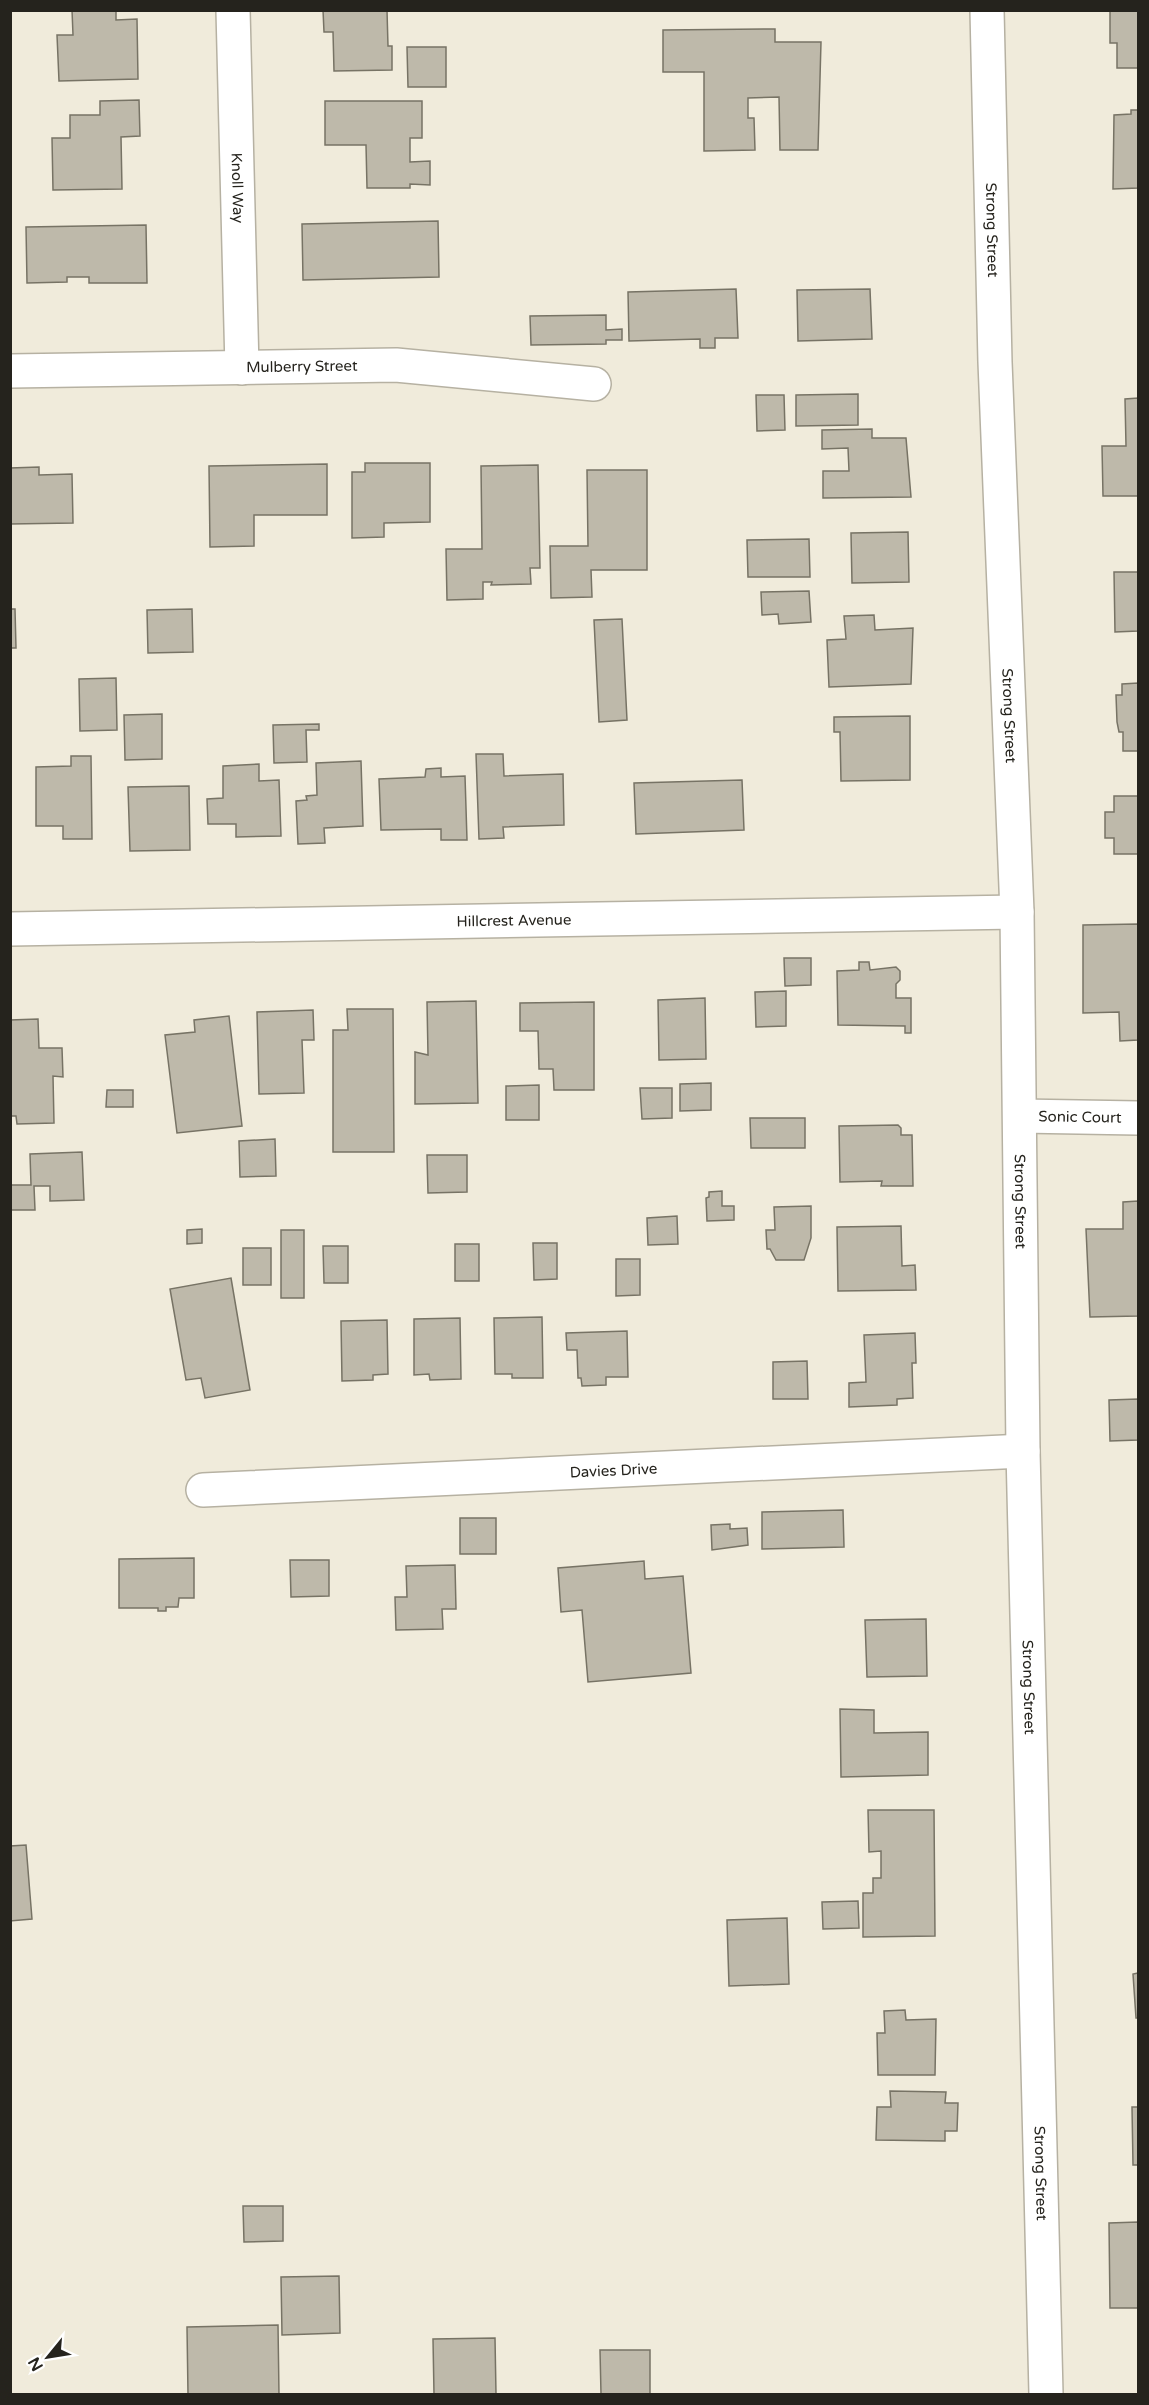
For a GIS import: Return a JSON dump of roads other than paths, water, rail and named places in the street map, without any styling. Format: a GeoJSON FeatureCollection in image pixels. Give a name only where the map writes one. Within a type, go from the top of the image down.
{"type":"FeatureCollection","features":[{"type":"Feature","properties":{"kind":"street","name":"Knoll Way"},"geometry":{"type":"LineString","coordinates":[[233,10],[242,368]]}},
{"type":"Feature","properties":{"kind":"street","name":"Strong Street"},"geometry":{"type":"LineString","coordinates":[[987,10],[995,362],[1017,912],[1023,1451],[1046,2394]]}},
{"type":"Feature","properties":{"kind":"street","name":"Mulberry Street"},"geometry":{"type":"LineString","coordinates":[[10,371],[396,365],[594,384]]}},
{"type":"Feature","properties":{"kind":"street","name":"Hillcrest Avenue"},"geometry":{"type":"LineString","coordinates":[[10,929],[1017,912]]}},
{"type":"Feature","properties":{"kind":"street","name":"Sonic Court"},"geometry":{"type":"LineString","coordinates":[[1020,1116],[1138,1118]]}},
{"type":"Feature","properties":{"kind":"street","name":"Davies Drive"},"geometry":{"type":"LineString","coordinates":[[203,1490],[1023,1451]]}}]}
